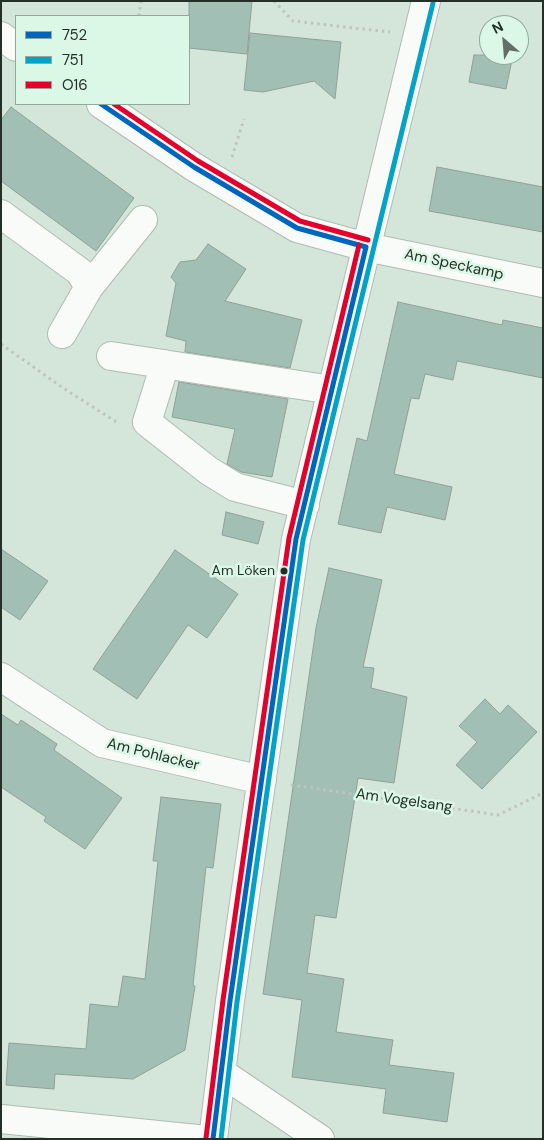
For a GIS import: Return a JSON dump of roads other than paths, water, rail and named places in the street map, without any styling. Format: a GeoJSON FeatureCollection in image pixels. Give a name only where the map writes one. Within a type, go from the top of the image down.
{"type":"FeatureCollection","features":[{"type":"Feature","properties":{"kind":"street"},"geometry":{"type":"LineString","coordinates":[[213,1139],[294,556],[426,1]]}},
{"type":"Feature","properties":{"kind":"street"},"geometry":{"type":"LineString","coordinates":[[102,105],[194,167],[297,228],[366,247]]}},
{"type":"Feature","properties":{"kind":"street"},"geometry":{"type":"LineString","coordinates":[[1,214],[80,272],[89,287]]}},
{"type":"Feature","properties":{"kind":"street"},"geometry":{"type":"LineString","coordinates":[[62,334],[89,287],[142,220]]}},
{"type":"Feature","properties":{"kind":"street","name":"Am Speckamp"},"geometry":{"type":"LineString","coordinates":[[366,247],[543,283]]}},
{"type":"Feature","properties":{"kind":"street"},"geometry":{"type":"LineString","coordinates":[[111,356],[332,390]]}},
{"type":"Feature","properties":{"kind":"street"},"geometry":{"type":"LineString","coordinates":[[165,364],[148,423],[209,471],[235,487],[305,505]]}},
{"type":"Feature","properties":{"kind":"street","name":"Am Pohlacker"},"geometry":{"type":"LineString","coordinates":[[1,677],[102,744],[262,780]]}},
{"type":"Feature","properties":{"kind":"street"},"geometry":{"type":"LineString","coordinates":[[222,1072],[320,1139]]}},
{"type":"Feature","properties":{"kind":"street"},"geometry":{"type":"LineString","coordinates":[[9,1126],[196,1139]]}},
{"type":"Feature","properties":{"kind":"place","name":"Am Löken"},"geometry":{"type":"Point","coordinates":[284,571]}}]}
